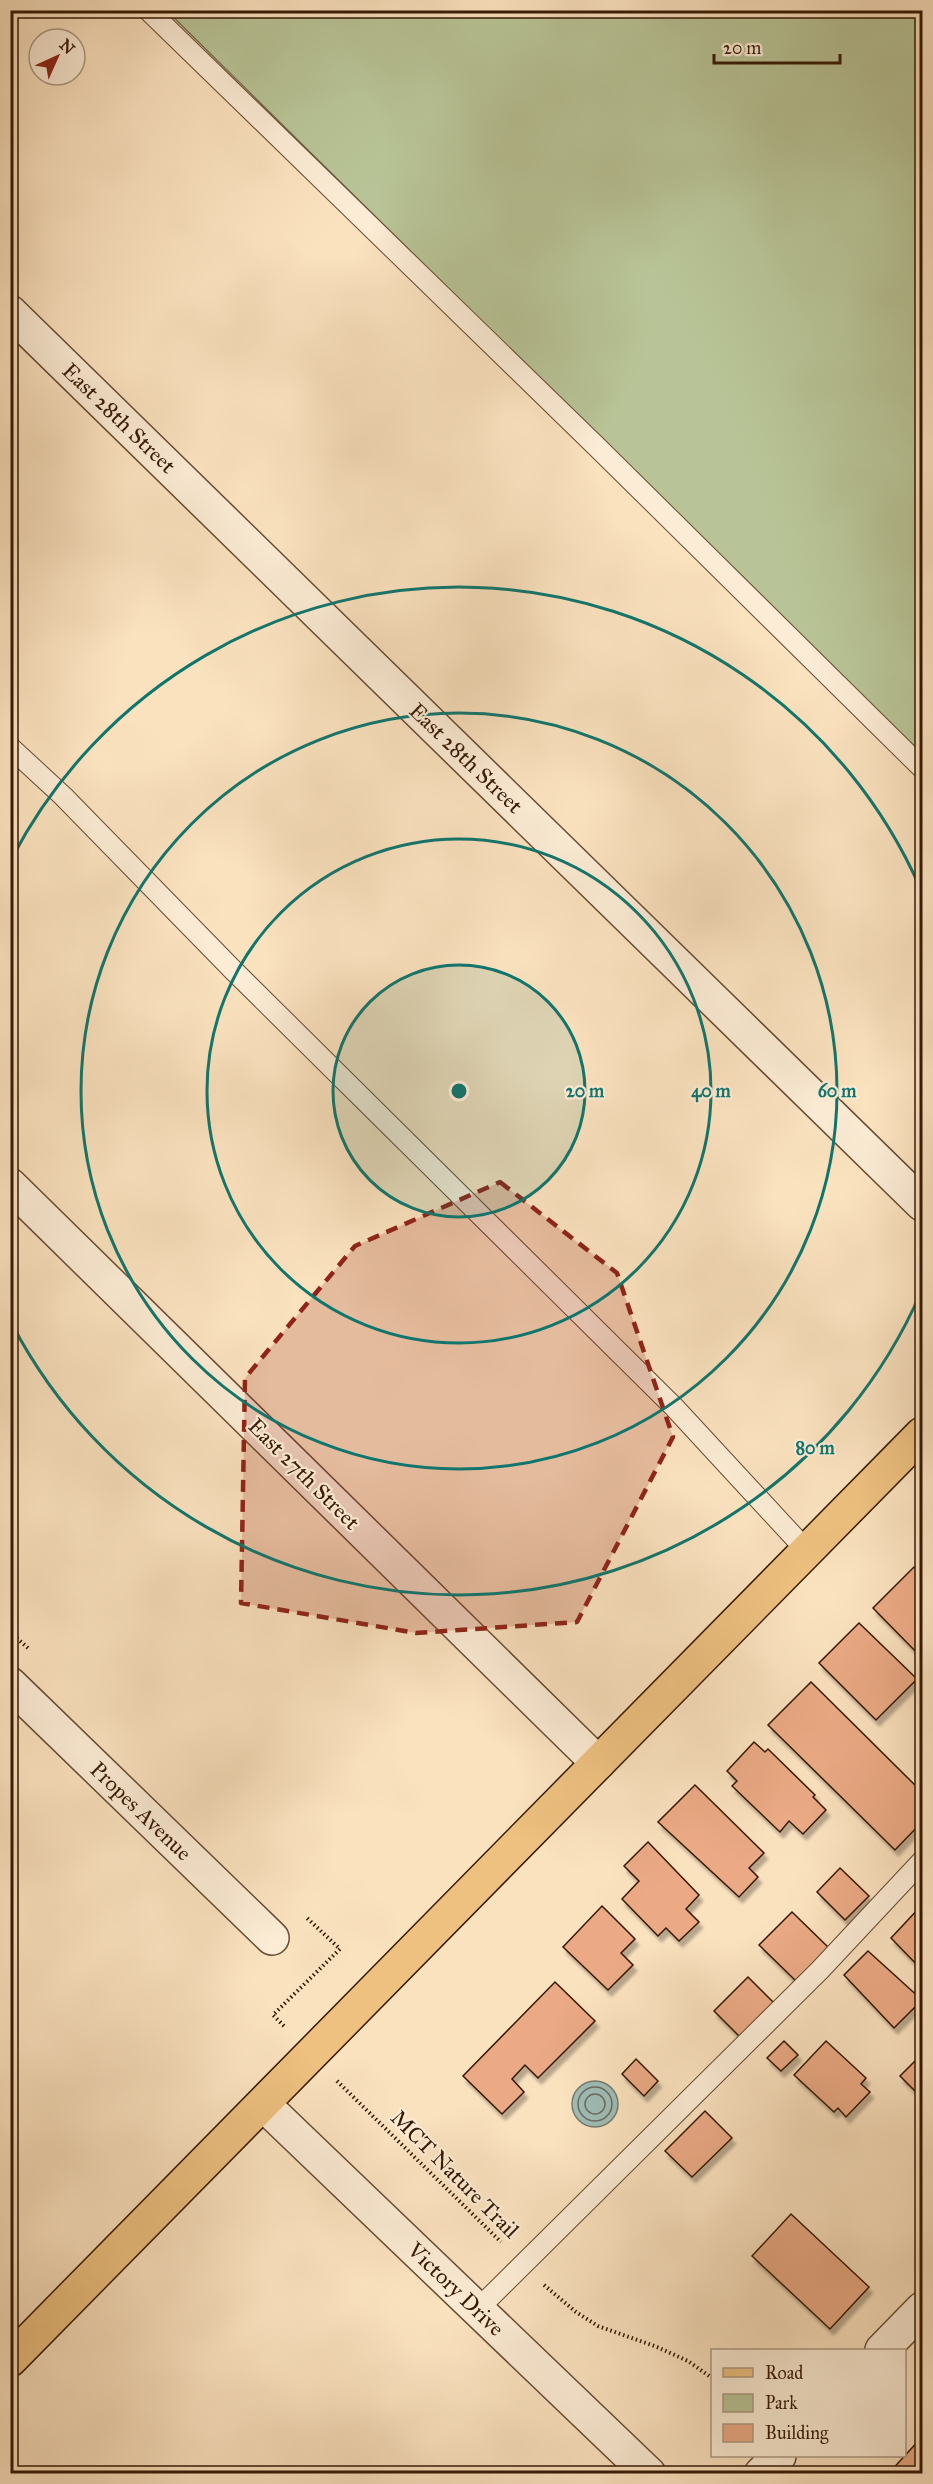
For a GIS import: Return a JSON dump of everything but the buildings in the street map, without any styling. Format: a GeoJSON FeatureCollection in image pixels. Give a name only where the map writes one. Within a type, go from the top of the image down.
{"type":"FeatureCollection","features":[{"type":"Feature","properties":{"kind":"main road"},"geometry":{"type":"LineString","coordinates":[[10,2360],[922,1434]]}},
{"type":"Feature","properties":{"kind":"street","name":"East 28th Street"},"geometry":{"type":"LineString","coordinates":[[10,312],[922,1203]]}},
{"type":"Feature","properties":{"kind":"street","name":"East 27th Street"},"geometry":{"type":"LineString","coordinates":[[10,1185],[598,1763]]}},
{"type":"Feature","properties":{"kind":"street","name":"Propes Avenue"},"geometry":{"type":"LineString","coordinates":[[10,1684],[272,1938]]}},
{"type":"Feature","properties":{"kind":"street","name":"Victory Drive"},"geometry":{"type":"LineString","coordinates":[[263,2104],[649,2474]]}},
{"type":"Feature","properties":{"kind":"street"},"geometry":{"type":"LineString","coordinates":[[883,2349],[922,2309]]}},
{"type":"Feature","properties":{"kind":"street"},"geometry":{"type":"LineString","coordinates":[[761,2474],[778,2457]]}},
{"type":"Feature","properties":{"kind":"lane"},"geometry":{"type":"LineString","coordinates":[[148,10],[589,438],[922,768]]}},
{"type":"Feature","properties":{"kind":"lane"},"geometry":{"type":"LineString","coordinates":[[10,747],[63,796],[233,970],[674,1407],[807,1551]]}},
{"type":"Feature","properties":{"kind":"lane"},"geometry":{"type":"LineString","coordinates":[[477,2310],[820,1970],[922,1861]]}},
{"type":"Feature","properties":{"kind":"path","name":"MCT Nature Trail"},"geometry":{"type":"LineString","coordinates":[[340,1949],[273,2015],[549,2291],[598,2326],[657,2347],[688,2361],[711,2377]]}},
{"type":"Feature","properties":{"kind":"highlighted area"},"geometry":{"type":"Polygon","coordinates":[[[500,1182],[617,1273],[673,1437],[577,1622],[416,1633],[241,1603],[245,1378],[355,1246],[500,1182]]]}},
{"type":"Feature","properties":{"kind":"green space"},"geometry":{"type":"Polygon","coordinates":[[[167,11],[922,11],[922,756],[167,11]]]}},
{"type":"Feature","properties":{"kind":"water"},"geometry":{"type":"Polygon","coordinates":[[[595,2081],[604,2082],[611,2088],[617,2095],[617,2113],[611,2120],[604,2126],[595,2127],[586,2126],[579,2120],[573,2113],[572,2104],[573,2095],[579,2088],[586,2082],[595,2081]]]}}]}
